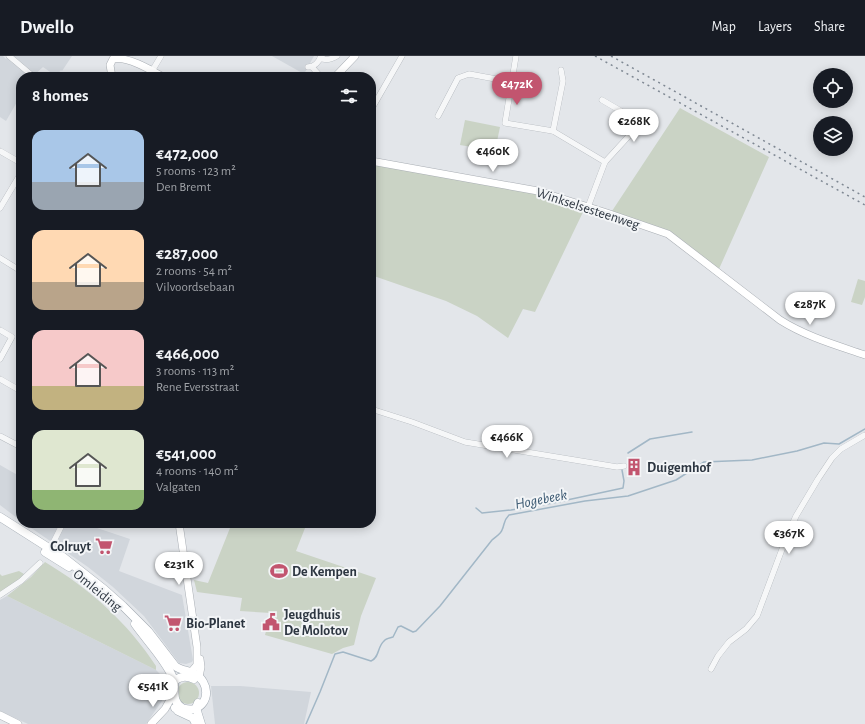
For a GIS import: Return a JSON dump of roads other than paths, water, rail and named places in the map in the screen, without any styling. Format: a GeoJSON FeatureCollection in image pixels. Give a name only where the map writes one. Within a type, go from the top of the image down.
{"type":"FeatureCollection","features":[{"type":"Feature","properties":{"kind":"main road","name":"Omleiding"},"geometry":{"type":"LineString","coordinates":[[0,517],[85,578],[124,611],[157,653],[171,674],[173,686]]}},
{"type":"Feature","properties":{"kind":"main road","name":"Omleiding"},"geometry":{"type":"LineString","coordinates":[[0,521],[84,572],[110,594],[144,628],[163,651],[174,669],[180,674],[189,674]]}},
{"type":"Feature","properties":{"kind":"main road"},"geometry":{"type":"LineString","coordinates":[[189,674],[202,688],[202,695],[196,708],[202,724]]}},
{"type":"Feature","properties":{"kind":"main road"},"geometry":{"type":"LineString","coordinates":[[196,724],[193,718],[170,700],[173,686],[179,677],[189,674],[199,677],[205,684],[207,690],[200,714],[202,724]]}},
{"type":"Feature","properties":{"kind":"main road"},"geometry":{"type":"LineString","coordinates":[[173,686],[175,700],[179,708]]}},
{"type":"Feature","properties":{"kind":"main road"},"geometry":{"type":"LineString","coordinates":[[179,708],[190,710],[196,708],[204,702]]}},
{"type":"Feature","properties":{"kind":"street"},"geometry":{"type":"LineString","coordinates":[[9,56],[28,72]]}},
{"type":"Feature","properties":{"kind":"street"},"geometry":{"type":"LineString","coordinates":[[111,72],[110,65],[112,58],[124,58],[152,71],[161,56]]}},
{"type":"Feature","properties":{"kind":"street"},"geometry":{"type":"LineString","coordinates":[[316,72],[310,67],[316,64],[321,57],[323,60],[332,59],[337,56]]}},
{"type":"Feature","properties":{"kind":"street"},"geometry":{"type":"LineString","coordinates":[[340,72],[355,56]]}},
{"type":"Feature","properties":{"kind":"street"},"geometry":{"type":"LineString","coordinates":[[376,101],[402,56]]}},
{"type":"Feature","properties":{"kind":"street"},"geometry":{"type":"LineString","coordinates":[[516,56],[505,123],[553,132],[605,162]]}},
{"type":"Feature","properties":{"kind":"street"},"geometry":{"type":"LineString","coordinates":[[553,132],[563,81],[561,70]]}},
{"type":"Feature","properties":{"kind":"street"},"geometry":{"type":"LineString","coordinates":[[438,116],[458,78],[469,74],[512,82]]}},
{"type":"Feature","properties":{"kind":"street"},"geometry":{"type":"LineString","coordinates":[[588,207],[605,162],[637,127],[638,121],[602,100]]}},
{"type":"Feature","properties":{"kind":"street"},"geometry":{"type":"LineString","coordinates":[[0,151],[16,160]]}},
{"type":"Feature","properties":{"kind":"street","name":"Winkselsesteenweg"},"geometry":{"type":"LineString","coordinates":[[376,162],[538,191],[668,234],[767,311],[793,328],[815,338],[865,355]]}},
{"type":"Feature","properties":{"kind":"street"},"geometry":{"type":"LineString","coordinates":[[0,208],[16,181]]}},
{"type":"Feature","properties":{"kind":"street"},"geometry":{"type":"LineString","coordinates":[[0,258],[16,268]]}},
{"type":"Feature","properties":{"kind":"street"},"geometry":{"type":"LineString","coordinates":[[0,330],[12,337],[0,359]]}},
{"type":"Feature","properties":{"kind":"street"},"geometry":{"type":"LineString","coordinates":[[0,379],[16,388]]}},
{"type":"Feature","properties":{"kind":"street"},"geometry":{"type":"LineString","coordinates":[[376,411],[412,422],[449,437],[480,446],[617,467],[624,466]]}},
{"type":"Feature","properties":{"kind":"street"},"geometry":{"type":"LineString","coordinates":[[711,669],[729,642],[753,622],[757,616],[787,536],[796,516],[818,479],[832,458],[841,449],[865,435]]}},
{"type":"Feature","properties":{"kind":"street"},"geometry":{"type":"LineString","coordinates":[[0,436],[16,444]]}},
{"type":"Feature","properties":{"kind":"street"},"geometry":{"type":"LineString","coordinates":[[49,552],[61,528]]}},
{"type":"Feature","properties":{"kind":"street"},"geometry":{"type":"LineString","coordinates":[[180,528],[201,667],[199,677]]}},
{"type":"Feature","properties":{"kind":"street"},"geometry":{"type":"LineString","coordinates":[[0,595],[21,582],[40,563]]}},
{"type":"Feature","properties":{"kind":"street"},"geometry":{"type":"LineString","coordinates":[[189,674],[197,663],[197,647]]}},
{"type":"Feature","properties":{"kind":"street"},"geometry":{"type":"LineString","coordinates":[[151,724],[165,709],[170,700]]}},
{"type":"Feature","properties":{"kind":"street"},"geometry":{"type":"LineString","coordinates":[[155,724],[168,712],[179,708]]}},
{"type":"Feature","properties":{"kind":"street"},"geometry":{"type":"LineString","coordinates":[[0,715],[18,724]]}},
{"type":"Feature","properties":{"kind":"waterway","name":"Hogebeek"},"geometry":{"type":"LineString","coordinates":[[306,724],[335,654],[343,652],[371,661],[376,657],[382,643],[386,639],[393,637],[398,627],[401,626],[413,632],[416,631],[440,606],[492,540],[500,533],[509,515],[585,501],[628,496],[676,480],[704,462],[752,460],[797,451],[824,443],[839,444],[865,429]]}},
{"type":"Feature","properties":{"kind":"waterway"},"geometry":{"type":"LineString","coordinates":[[628,453],[650,439],[692,432]]}},
{"type":"Feature","properties":{"kind":"waterway","name":"Hogebeek"},"geometry":{"type":"LineString","coordinates":[[476,508],[482,513],[511,510],[553,503],[623,488],[624,481],[622,470]]}},
{"type":"Feature","properties":{"kind":"railway"},"geometry":{"type":"LineString","coordinates":[[595,56],[865,205]]}},
{"type":"Feature","properties":{"kind":"railway"},"geometry":{"type":"LineString","coordinates":[[611,56],[865,197]]}},
{"type":"Feature","properties":{"kind":"place","name":"Duigemhof"},"geometry":{"type":"Point","coordinates":[634,467]}},
{"type":"Feature","properties":{"kind":"place","name":"Colruyt"},"geometry":{"type":"Point","coordinates":[104,546]}},
{"type":"Feature","properties":{"kind":"place","name":"De Kempen"},"geometry":{"type":"Point","coordinates":[279,571]}},
{"type":"Feature","properties":{"kind":"place","name":"Jeugdhuis De Molotov"},"geometry":{"type":"Point","coordinates":[271,622]}},
{"type":"Feature","properties":{"kind":"place","name":"Bio-Planet"},"geometry":{"type":"Point","coordinates":[173,623]}}]}
